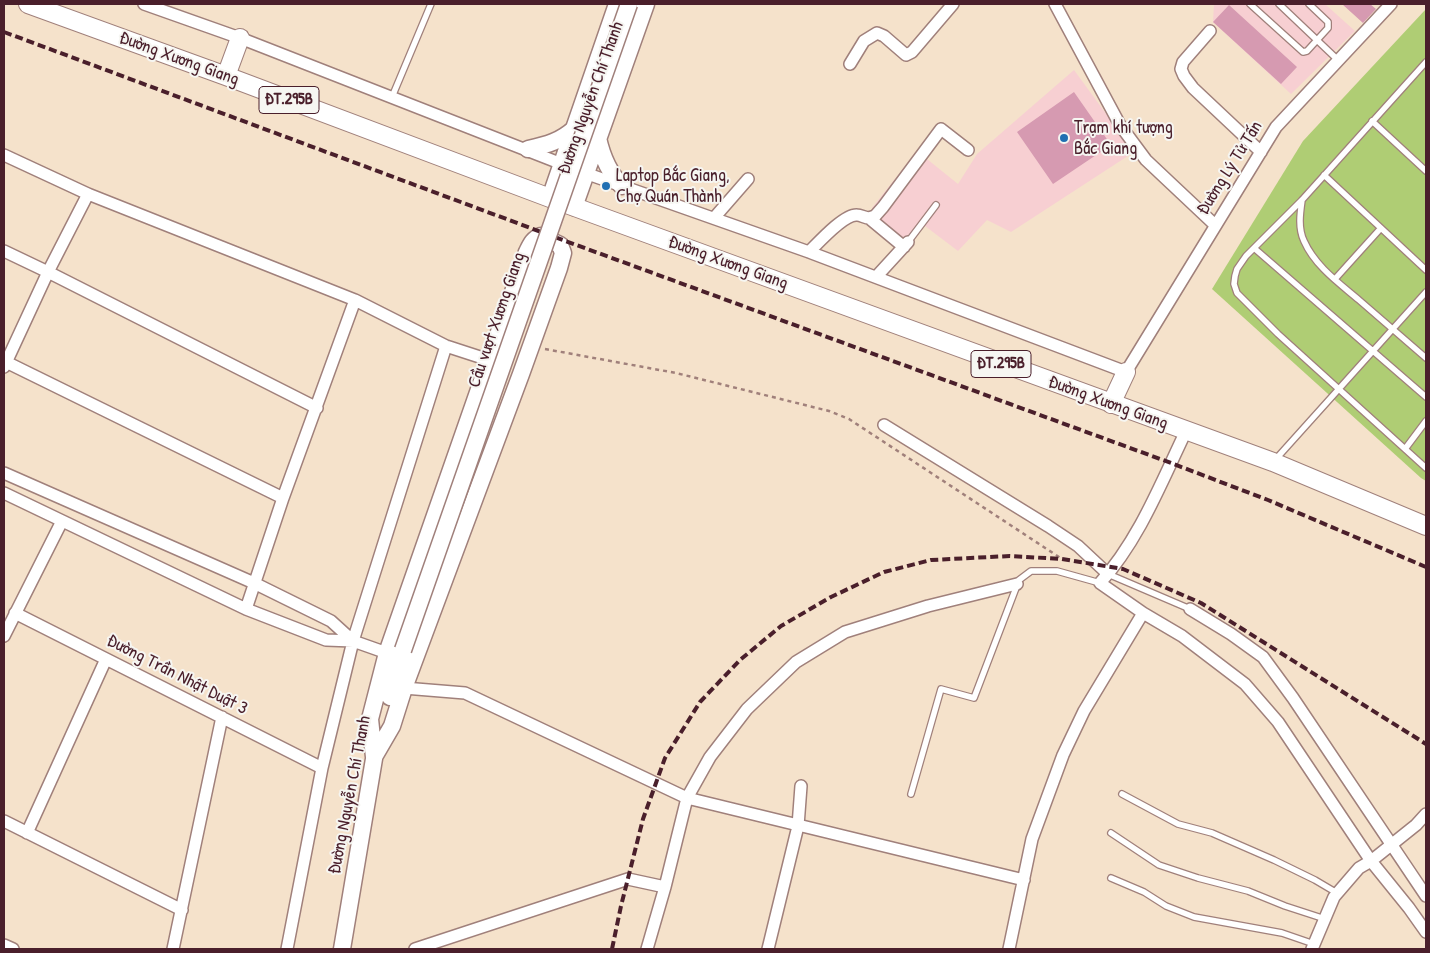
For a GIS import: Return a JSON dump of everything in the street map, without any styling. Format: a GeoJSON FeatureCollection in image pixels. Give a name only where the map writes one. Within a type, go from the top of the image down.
{"type":"FeatureCollection","features":[{"type":"Feature","properties":{"kind":"main road","name":"Đường Xương Giang"},"geometry":{"type":"LineString","coordinates":[[28,4],[226,76],[574,207],[1273,462],[1426,526]]}},
{"type":"Feature","properties":{"kind":"main road"},"geometry":{"type":"LineString","coordinates":[[226,76],[240,38]]}},
{"type":"Feature","properties":{"kind":"main road"},"geometry":{"type":"LineString","coordinates":[[1111,404],[1126,372]]}},
{"type":"Feature","properties":{"kind":"street","name":"Đường Xương Giang"},"geometry":{"type":"LineString","coordinates":[[144,4],[240,38],[586,173],[809,252],[1126,372]]}},
{"type":"Feature","properties":{"kind":"street","name":"Đường Nguyễn Chí Thanh"},"geometry":{"type":"LineString","coordinates":[[550,198],[616,4]]}},
{"type":"Feature","properties":{"kind":"street","name":"Cầu vượt Xương Giang"},"geometry":{"type":"LineString","coordinates":[[404,650],[629,4]]}},
{"type":"Feature","properties":{"kind":"street","name":"Đường Nguyễn Chí Thanh"},"geometry":{"type":"LineString","coordinates":[[574,207],[646,4]]}},
{"type":"Feature","properties":{"kind":"street"},"geometry":{"type":"LineString","coordinates":[[850,64],[864,42],[877,33],[884,36],[906,54],[912,52],[953,4]]}},
{"type":"Feature","properties":{"kind":"street"},"geometry":{"type":"LineString","coordinates":[[1055,4],[1120,125],[1146,160],[1215,225]]}},
{"type":"Feature","properties":{"kind":"street","name":"Đường Lý Tử Tấn"},"geometry":{"type":"LineString","coordinates":[[1126,372],[1276,127],[1391,4]]}},
{"type":"Feature","properties":{"kind":"street"},"geometry":{"type":"LineString","coordinates":[[1210,31],[1183,62],[1181,69],[1193,88],[1261,152]]}},
{"type":"Feature","properties":{"kind":"street"},"geometry":{"type":"LineString","coordinates":[[869,218],[875,216],[883,207],[941,129],[968,150]]}},
{"type":"Feature","properties":{"kind":"street"},"geometry":{"type":"LineString","coordinates":[[528,150],[551,144],[573,133],[576,150],[582,152],[597,141],[606,164],[622,186]]}},
{"type":"Feature","properties":{"kind":"street"},"geometry":{"type":"LineString","coordinates":[[4,155],[88,194],[355,300],[446,346],[489,360],[521,374]]}},
{"type":"Feature","properties":{"kind":"street"},"geometry":{"type":"LineString","coordinates":[[714,218],[748,179]]}},
{"type":"Feature","properties":{"kind":"street"},"geometry":{"type":"LineString","coordinates":[[88,194],[48,272],[5,364],[283,498]]}},
{"type":"Feature","properties":{"kind":"street"},"geometry":{"type":"LineString","coordinates":[[809,252],[838,224],[851,216],[857,215],[869,218],[906,245],[876,277]]}},
{"type":"Feature","properties":{"kind":"street"},"geometry":{"type":"LineString","coordinates":[[541,236],[560,245],[563,253],[531,347],[404,688],[392,726],[374,757],[370,719],[387,653],[527,252],[531,242],[541,236]]}},
{"type":"Feature","properties":{"kind":"street"},"geometry":{"type":"LineString","coordinates":[[4,251],[317,408]]}},
{"type":"Feature","properties":{"kind":"street"},"geometry":{"type":"LineString","coordinates":[[246,609],[283,498],[355,300]]}},
{"type":"Feature","properties":{"kind":"street"},"geometry":{"type":"LineString","coordinates":[[287,949],[322,768],[353,641],[446,346]]}},
{"type":"Feature","properties":{"kind":"street"},"geometry":{"type":"LineString","coordinates":[[884,425],[1048,526],[1078,546],[1108,574]]}},
{"type":"Feature","properties":{"kind":"street"},"geometry":{"type":"LineString","coordinates":[[1186,431],[1145,517],[1115,567],[1100,583],[1142,613],[1182,636],[1245,684],[1278,722],[1371,861],[1410,908],[1426,932]]}},
{"type":"Feature","properties":{"kind":"street"},"geometry":{"type":"LineString","coordinates":[[4,473],[254,583],[331,621],[353,641]]}},
{"type":"Feature","properties":{"kind":"street"},"geometry":{"type":"LineString","coordinates":[[4,493],[246,609],[326,640],[353,641],[387,653]]}},
{"type":"Feature","properties":{"kind":"street"},"geometry":{"type":"LineString","coordinates":[[4,636],[62,521]]}},
{"type":"Feature","properties":{"kind":"street"},"geometry":{"type":"LineString","coordinates":[[647,949],[665,887],[687,798],[710,757],[746,709],[796,662],[845,632],[928,606],[1017,584]]}},
{"type":"Feature","properties":{"kind":"street"},"geometry":{"type":"LineString","coordinates":[[1190,609],[1231,634],[1263,657],[1426,896]]}},
{"type":"Feature","properties":{"kind":"street","name":"Đường Trần Nhật Duật 3"},"geometry":{"type":"LineString","coordinates":[[15,613],[322,768]]}},
{"type":"Feature","properties":{"kind":"street"},"geometry":{"type":"LineString","coordinates":[[1009,949],[1032,839],[1063,755],[1084,711],[1142,613]]}},
{"type":"Feature","properties":{"kind":"street","name":"Đường Nguyễn Chí Thanh"},"geometry":{"type":"LineString","coordinates":[[342,949],[374,757],[404,650]]}},
{"type":"Feature","properties":{"kind":"street"},"geometry":{"type":"LineString","coordinates":[[27,833],[106,659]]}},
{"type":"Feature","properties":{"kind":"street"},"geometry":{"type":"LineString","coordinates":[[404,688],[465,693],[687,798],[1024,880]]}},
{"type":"Feature","properties":{"kind":"street"},"geometry":{"type":"LineString","coordinates":[[172,949],[182,910],[222,717]]}},
{"type":"Feature","properties":{"kind":"street"},"geometry":{"type":"LineString","coordinates":[[768,949],[798,826],[801,786]]}},
{"type":"Feature","properties":{"kind":"street"},"geometry":{"type":"LineString","coordinates":[[1313,947],[1337,893],[1359,868],[1371,861],[1416,825],[1426,814]]}},
{"type":"Feature","properties":{"kind":"street"},"geometry":{"type":"LineString","coordinates":[[4,822],[182,910]]}},
{"type":"Feature","properties":{"kind":"street"},"geometry":{"type":"LineString","coordinates":[[415,949],[628,879],[665,887]]}},
{"type":"Feature","properties":{"kind":"street"},"geometry":{"type":"LineString","coordinates":[[4,945],[13,949]]}},
{"type":"Feature","properties":{"kind":"lane"},"geometry":{"type":"LineString","coordinates":[[392,97],[431,4]]}},
{"type":"Feature","properties":{"kind":"lane"},"geometry":{"type":"LineString","coordinates":[[1250,4],[1303,52],[1307,51],[1328,28],[1329,24],[1309,4]]}},
{"type":"Feature","properties":{"kind":"lane"},"geometry":{"type":"LineString","coordinates":[[1279,4],[1339,61]]}},
{"type":"Feature","properties":{"kind":"lane"},"geometry":{"type":"LineString","coordinates":[[1426,62],[1302,200],[1254,248],[1237,269],[1234,284],[1237,293],[1278,334],[1426,468]]}},
{"type":"Feature","properties":{"kind":"lane"},"geometry":{"type":"LineString","coordinates":[[1372,121],[1426,171]]}},
{"type":"Feature","properties":{"kind":"lane"},"geometry":{"type":"LineString","coordinates":[[1324,175],[1426,270]]}},
{"type":"Feature","properties":{"kind":"lane"},"geometry":{"type":"LineString","coordinates":[[1302,200],[1300,221],[1304,241],[1312,256],[1335,279],[1426,358]]}},
{"type":"Feature","properties":{"kind":"lane"},"geometry":{"type":"LineString","coordinates":[[906,245],[936,205]]}},
{"type":"Feature","properties":{"kind":"lane"},"geometry":{"type":"LineString","coordinates":[[1335,279],[1381,228]]}},
{"type":"Feature","properties":{"kind":"lane"},"geometry":{"type":"LineString","coordinates":[[1254,248],[1426,397]]}},
{"type":"Feature","properties":{"kind":"lane"},"geometry":{"type":"LineString","coordinates":[[1273,462],[1426,292]]}},
{"type":"Feature","properties":{"kind":"lane"},"geometry":{"type":"LineString","coordinates":[[1405,449],[1426,421]]}},
{"type":"Feature","properties":{"kind":"lane"},"geometry":{"type":"LineString","coordinates":[[911,794],[941,689],[974,698],[1019,580],[1031,571],[1057,571],[1100,583]]}},
{"type":"Feature","properties":{"kind":"lane"},"geometry":{"type":"LineString","coordinates":[[1108,574],[1190,609]]}},
{"type":"Feature","properties":{"kind":"lane"},"geometry":{"type":"LineString","coordinates":[[1122,794],[1178,824],[1212,833],[1274,860],[1337,893]]}},
{"type":"Feature","properties":{"kind":"lane"},"geometry":{"type":"LineString","coordinates":[[1111,833],[1159,864],[1198,878],[1248,891],[1325,919]]}},
{"type":"Feature","properties":{"kind":"lane"},"geometry":{"type":"LineString","coordinates":[[1111,878],[1144,892],[1166,906],[1194,917],[1282,933],[1313,947]]}},
{"type":"Feature","properties":{"kind":"path"},"geometry":{"type":"LineString","coordinates":[[531,347],[676,373],[829,411],[849,419],[1062,560]]}},
{"type":"Feature","properties":{"kind":"shaded area"},"geometry":{"type":"Polygon","coordinates":[[[1214,4],[1325,4],[1355,31],[1291,94],[1213,22],[1214,4]]]}},
{"type":"Feature","properties":{"kind":"shaded area"},"geometry":{"type":"Polygon","coordinates":[[[1074,70],[1134,152],[1011,232],[987,220],[958,251],[925,226],[907,246],[875,221],[872,208],[917,151],[958,184],[977,154],[1074,70]]]}},
{"type":"Feature","properties":{"kind":"green space"},"geometry":{"type":"Polygon","coordinates":[[[1426,9],[1426,481],[1212,289],[1303,141],[1426,9]]]}},
{"type":"Feature","properties":{"kind":"building"},"geometry":{"type":"Polygon","coordinates":[[[1342,4],[1370,4],[1376,9],[1363,23],[1342,4]]]}},
{"type":"Feature","properties":{"kind":"building"},"geometry":{"type":"Polygon","coordinates":[[[1229,5],[1297,67],[1281,84],[1213,22],[1229,5]]]}},
{"type":"Feature","properties":{"kind":"building","name":"Trạm khí tượng Bắc Giang"},"geometry":{"type":"Polygon","coordinates":[[[1074,92],[1111,145],[1053,184],[1017,132],[1074,92]]]}},
{"type":"Feature","properties":{"kind":"railway"},"geometry":{"type":"LineString","coordinates":[[4,32],[552,236],[1171,463],[1268,500],[1426,567]]}},
{"type":"Feature","properties":{"kind":"railway"},"geometry":{"type":"LineString","coordinates":[[612,949],[643,819],[665,758],[700,702],[740,660],[781,626],[831,597],[884,572],[931,560],[1010,556],[1062,559],[1123,569],[1201,603],[1426,744]]}},
{"type":"Feature","properties":{"kind":"place","name":"Trạm khí tượng Bắc Giang"},"geometry":{"type":"Point","coordinates":[1064,138]}},
{"type":"Feature","properties":{"kind":"place","name":"Laptop Bắc Giang, Chợ Quán Thành"},"geometry":{"type":"Point","coordinates":[606,186]}}]}
